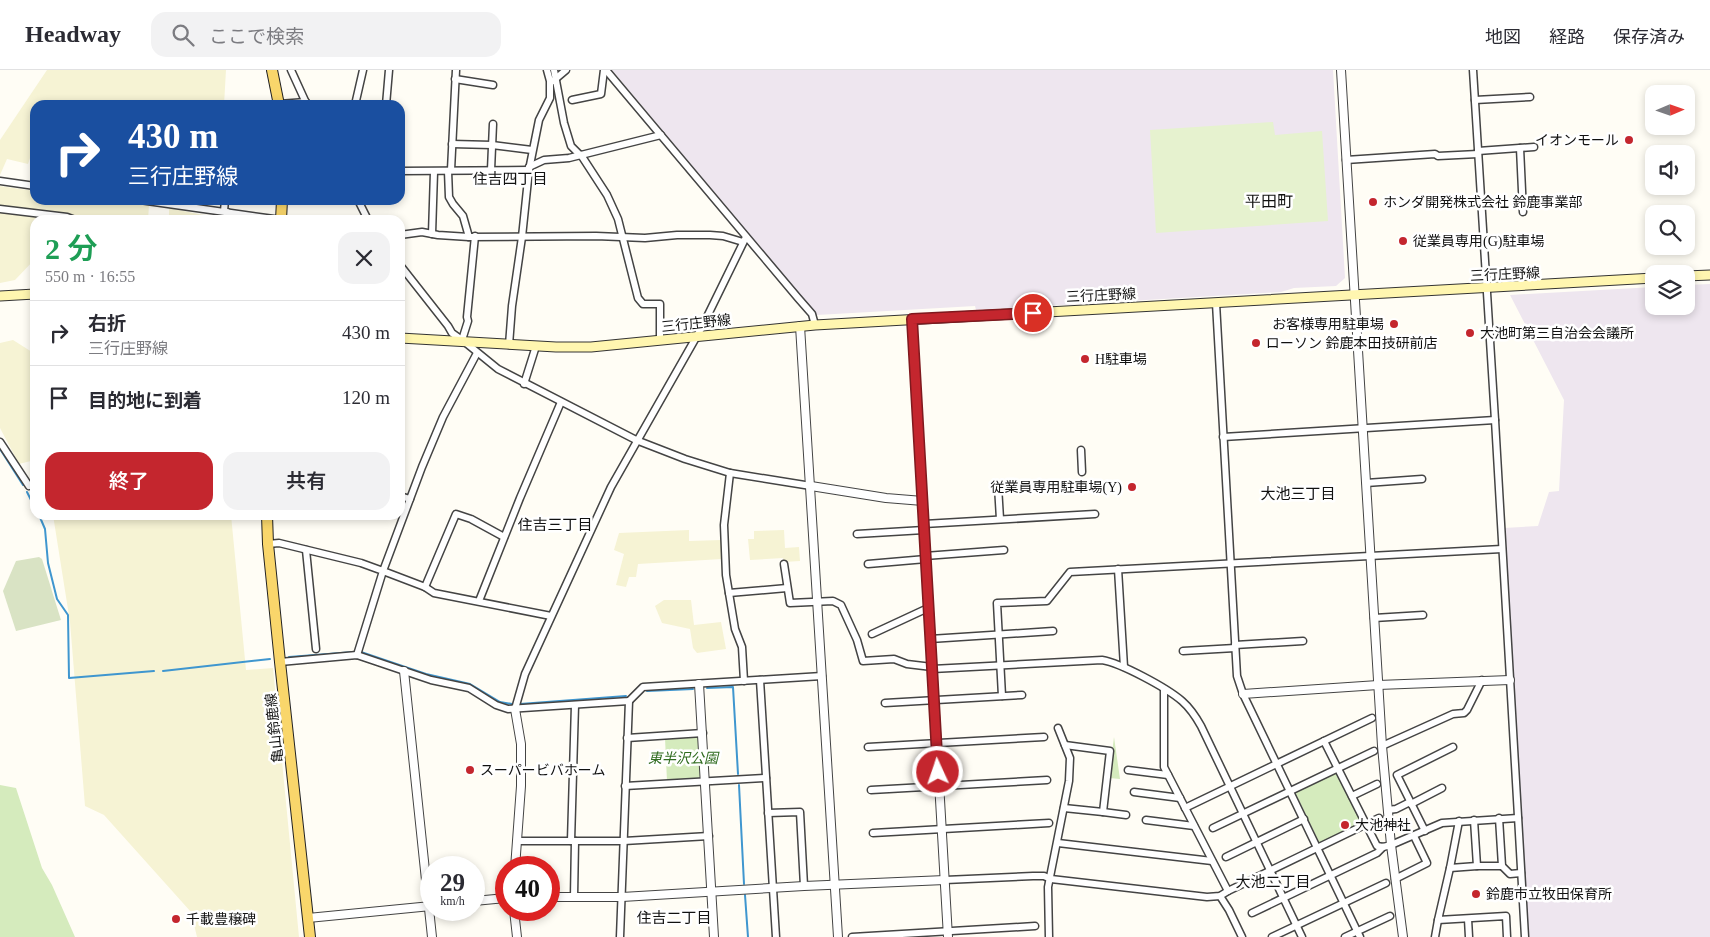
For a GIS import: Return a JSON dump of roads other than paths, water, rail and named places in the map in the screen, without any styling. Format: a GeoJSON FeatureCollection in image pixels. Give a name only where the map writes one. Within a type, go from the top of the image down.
{"type":"FeatureCollection","features":[{"type":"Feature","properties":{"kind":"main road"},"geometry":{"type":"LineString","coordinates":[[272,70],[278,100]]}},
{"type":"Feature","properties":{"kind":"main road"},"geometry":{"type":"LineString","coordinates":[[1695,276],[1710,275]]}},
{"type":"Feature","properties":{"kind":"main road","name":"三行庄野線"},"geometry":{"type":"LineString","coordinates":[[405,338],[509,345],[591,347],[815,325],[1645,279]]}},
{"type":"Feature","properties":{"kind":"main road"},"geometry":{"type":"LineString","coordinates":[[0,296],[30,294]]}},
{"type":"Feature","properties":{"kind":"main road","name":"亀山鈴鹿線"},"geometry":{"type":"LineString","coordinates":[[267,520],[280,662],[310,937]]}},
{"type":"Feature","properties":{"kind":"street"},"geometry":{"type":"LineString","coordinates":[[291,70],[305,100]]}},
{"type":"Feature","properties":{"kind":"street"},"geometry":{"type":"LineString","coordinates":[[356,100],[363,70]]}},
{"type":"Feature","properties":{"kind":"street"},"geometry":{"type":"LineString","coordinates":[[386,100],[389,70]]}},
{"type":"Feature","properties":{"kind":"street"},"geometry":{"type":"LineString","coordinates":[[456,70],[449,196],[463,216],[472,236],[468,321],[464,341]]}},
{"type":"Feature","properties":{"kind":"street"},"geometry":{"type":"LineString","coordinates":[[547,70],[571,146],[580,155],[613,207],[638,298],[644,304],[660,304],[660,340]]}},
{"type":"Feature","properties":{"kind":"street"},"geometry":{"type":"LineString","coordinates":[[509,345],[512,306],[532,150],[540,120],[550,98],[554,70]]}},
{"type":"Feature","properties":{"kind":"street"},"geometry":{"type":"LineString","coordinates":[[552,81],[566,70]]}},
{"type":"Feature","properties":{"kind":"street"},"geometry":{"type":"LineString","coordinates":[[572,100],[601,94],[605,70]]}},
{"type":"Feature","properties":{"kind":"street"},"geometry":{"type":"LineString","coordinates":[[605,70],[661,135],[745,240],[812,314],[815,325]]}},
{"type":"Feature","properties":{"kind":"street"},"geometry":{"type":"LineString","coordinates":[[1341,70],[1378,685],[1388,810],[1387,846],[1395,879],[1403,937]]}},
{"type":"Feature","properties":{"kind":"street"},"geometry":{"type":"LineString","coordinates":[[1473,70],[1496,420],[1524,937]]}},
{"type":"Feature","properties":{"kind":"street"},"geometry":{"type":"LineString","coordinates":[[455,79],[493,85]]}},
{"type":"Feature","properties":{"kind":"street"},"geometry":{"type":"LineString","coordinates":[[1475,100],[1530,97]]}},
{"type":"Feature","properties":{"kind":"street"},"geometry":{"type":"LineString","coordinates":[[491,170],[493,124]]}},
{"type":"Feature","properties":{"kind":"street"},"geometry":{"type":"LineString","coordinates":[[405,171],[529,169],[544,160],[580,155],[661,135]]}},
{"type":"Feature","properties":{"kind":"street"},"geometry":{"type":"LineString","coordinates":[[452,144],[492,145],[532,150]]}},
{"type":"Feature","properties":{"kind":"street"},"geometry":{"type":"LineString","coordinates":[[1520,148],[1523,212]]}},
{"type":"Feature","properties":{"kind":"street"},"geometry":{"type":"LineString","coordinates":[[1346,160],[1435,154],[1438,156],[1534,148]]}},
{"type":"Feature","properties":{"kind":"street"},"geometry":{"type":"LineString","coordinates":[[432,234],[434,172]]}},
{"type":"Feature","properties":{"kind":"street"},"geometry":{"type":"LineString","coordinates":[[0,181],[30,185]]}},
{"type":"Feature","properties":{"kind":"street"},"geometry":{"type":"LineString","coordinates":[[176,205],[247,215]]}},
{"type":"Feature","properties":{"kind":"street"},"geometry":{"type":"LineString","coordinates":[[225,205],[226,215]]}},
{"type":"Feature","properties":{"kind":"street"},"geometry":{"type":"LineString","coordinates":[[0,209],[50,215]]}},
{"type":"Feature","properties":{"kind":"street"},"geometry":{"type":"LineString","coordinates":[[405,234],[422,232],[522,237],[710,235],[745,240]]}},
{"type":"Feature","properties":{"kind":"street"},"geometry":{"type":"LineString","coordinates":[[515,856],[521,744],[515,709],[525,674],[611,487],[696,336],[745,240]]}},
{"type":"Feature","properties":{"kind":"street"},"geometry":{"type":"LineString","coordinates":[[405,271],[452,333],[498,369],[636,440],[684,459],[730,473],[886,498],[922,501]]}},
{"type":"Feature","properties":{"kind":"street"},"geometry":{"type":"LineString","coordinates":[[1216,303],[1237,676],[1243,694],[1359,934]]}},
{"type":"Feature","properties":{"kind":"street"},"geometry":{"type":"LineString","coordinates":[[912,319],[948,934]]}},
{"type":"Feature","properties":{"kind":"street"},"geometry":{"type":"LineString","coordinates":[[800,326],[838,937]]}},
{"type":"Feature","properties":{"kind":"street"},"geometry":{"type":"LineString","coordinates":[[524,384],[536,346]]}},
{"type":"Feature","properties":{"kind":"street"},"geometry":{"type":"LineString","coordinates":[[405,512],[443,418],[477,353]]}},
{"type":"Feature","properties":{"kind":"street"},"geometry":{"type":"LineString","coordinates":[[478,601],[560,402]]}},
{"type":"Feature","properties":{"kind":"street"},"geometry":{"type":"LineString","coordinates":[[1224,437],[1496,420]]}},
{"type":"Feature","properties":{"kind":"street"},"geometry":{"type":"LineString","coordinates":[[0,442],[29,486]]}},
{"type":"Feature","properties":{"kind":"street"},"geometry":{"type":"LineString","coordinates":[[1081,450],[1082,472]]}},
{"type":"Feature","properties":{"kind":"street"},"geometry":{"type":"LineString","coordinates":[[730,473],[724,525],[726,575],[735,629],[742,647],[744,681]]}},
{"type":"Feature","properties":{"kind":"street"},"geometry":{"type":"LineString","coordinates":[[1366,483],[1422,479]]}},
{"type":"Feature","properties":{"kind":"street"},"geometry":{"type":"LineString","coordinates":[[998,486],[1000,520]]}},
{"type":"Feature","properties":{"kind":"street"},"geometry":{"type":"LineString","coordinates":[[405,498],[410,499]]}},
{"type":"Feature","properties":{"kind":"street"},"geometry":{"type":"LineString","coordinates":[[424,587],[456,514],[471,519],[504,537]]}},
{"type":"Feature","properties":{"kind":"street"},"geometry":{"type":"LineString","coordinates":[[857,534],[1000,520],[1095,514]]}},
{"type":"Feature","properties":{"kind":"street"},"geometry":{"type":"LineString","coordinates":[[357,656],[383,570],[402,520]]}},
{"type":"Feature","properties":{"kind":"street"},"geometry":{"type":"LineString","coordinates":[[268,544],[279,543],[361,563],[383,570],[434,593],[551,616]]}},
{"type":"Feature","properties":{"kind":"street"},"geometry":{"type":"LineString","coordinates":[[306,550],[316,649]]}},
{"type":"Feature","properties":{"kind":"street"},"geometry":{"type":"LineString","coordinates":[[868,564],[1004,550]]}},
{"type":"Feature","properties":{"kind":"street"},"geometry":{"type":"LineString","coordinates":[[1002,696],[997,604],[1047,601],[1070,572],[1502,550]]}},
{"type":"Feature","properties":{"kind":"street"},"geometry":{"type":"LineString","coordinates":[[784,564],[790,603],[833,601],[841,605],[857,640],[863,661],[894,659],[907,664],[932,668],[1102,660],[1124,667],[1182,701],[1194,714],[1302,937]]}},
{"type":"Feature","properties":{"kind":"street"},"geometry":{"type":"LineString","coordinates":[[1118,570],[1124,667]]}},
{"type":"Feature","properties":{"kind":"street"},"geometry":{"type":"LineString","coordinates":[[729,593],[787,588]]}},
{"type":"Feature","properties":{"kind":"street"},"geometry":{"type":"LineString","coordinates":[[872,634],[928,608]]}},
{"type":"Feature","properties":{"kind":"street"},"geometry":{"type":"LineString","coordinates":[[1374,618],[1423,615]]}},
{"type":"Feature","properties":{"kind":"street"},"geometry":{"type":"LineString","coordinates":[[930,638],[1053,631]]}},
{"type":"Feature","properties":{"kind":"street"},"geometry":{"type":"LineString","coordinates":[[1183,651],[1303,641]]}},
{"type":"Feature","properties":{"kind":"street"},"geometry":{"type":"LineString","coordinates":[[280,662],[357,656],[404,671],[469,688],[496,705],[508,709],[628,702],[643,687],[822,676]]}},
{"type":"Feature","properties":{"kind":"street"},"geometry":{"type":"LineString","coordinates":[[404,671],[424,856]]}},
{"type":"Feature","properties":{"kind":"street"},"geometry":{"type":"LineString","coordinates":[[760,680],[776,937]]}},
{"type":"Feature","properties":{"kind":"street"},"geometry":{"type":"LineString","coordinates":[[1382,746],[1453,714],[1464,713],[1482,680]]}},
{"type":"Feature","properties":{"kind":"street"},"geometry":{"type":"LineString","coordinates":[[1243,694],[1378,685],[1510,680]]}},
{"type":"Feature","properties":{"kind":"street"},"geometry":{"type":"LineString","coordinates":[[699,684],[714,937]]}},
{"type":"Feature","properties":{"kind":"street"},"geometry":{"type":"LineString","coordinates":[[1164,689],[1164,767],[1228,891]]}},
{"type":"Feature","properties":{"kind":"street"},"geometry":{"type":"LineString","coordinates":[[885,703],[1022,695]]}},
{"type":"Feature","properties":{"kind":"street"},"geometry":{"type":"LineString","coordinates":[[620,937],[628,702]]}},
{"type":"Feature","properties":{"kind":"street"},"geometry":{"type":"LineString","coordinates":[[574,897],[575,705]]}},
{"type":"Feature","properties":{"kind":"street"},"geometry":{"type":"LineString","coordinates":[[1185,808],[1372,718]]}},
{"type":"Feature","properties":{"kind":"street"},"geometry":{"type":"LineString","coordinates":[[1049,937],[1048,887],[1069,780],[1070,758],[1058,728]]}},
{"type":"Feature","properties":{"kind":"street"},"geometry":{"type":"LineString","coordinates":[[627,738],[702,734]]}},
{"type":"Feature","properties":{"kind":"street"},"geometry":{"type":"LineString","coordinates":[[868,747],[1044,738]]}},
{"type":"Feature","properties":{"kind":"street"},"geometry":{"type":"LineString","coordinates":[[1324,741],[1374,842],[1377,846],[1387,846]]}},
{"type":"Feature","properties":{"kind":"street"},"geometry":{"type":"LineString","coordinates":[[1065,745],[1110,751],[1103,812]]}},
{"type":"Feature","properties":{"kind":"street"},"geometry":{"type":"LineString","coordinates":[[1425,830],[1397,775],[1453,747]]}},
{"type":"Feature","properties":{"kind":"street"},"geometry":{"type":"LineString","coordinates":[[1213,828],[1374,751]]}},
{"type":"Feature","properties":{"kind":"street"},"geometry":{"type":"LineString","coordinates":[[1128,770],[1168,775]]}},
{"type":"Feature","properties":{"kind":"street"},"geometry":{"type":"LineString","coordinates":[[625,786],[766,778]]}},
{"type":"Feature","properties":{"kind":"street"},"geometry":{"type":"LineString","coordinates":[[871,790],[1047,780]]}},
{"type":"Feature","properties":{"kind":"street"},"geometry":{"type":"LineString","coordinates":[[1352,796],[1377,784]]}},
{"type":"Feature","properties":{"kind":"street"},"geometry":{"type":"LineString","coordinates":[[1388,810],[1396,809],[1442,788]]}},
{"type":"Feature","properties":{"kind":"street"},"geometry":{"type":"LineString","coordinates":[[1134,792],[1180,798]]}},
{"type":"Feature","properties":{"kind":"street"},"geometry":{"type":"LineString","coordinates":[[1064,808],[1126,815]]}},
{"type":"Feature","properties":{"kind":"street"},"geometry":{"type":"LineString","coordinates":[[768,813],[800,812],[804,886]]}},
{"type":"Feature","properties":{"kind":"street"},"geometry":{"type":"LineString","coordinates":[[560,897],[622,897],[804,886],[1033,876],[1207,897],[1220,896],[1379,818]]}},
{"type":"Feature","properties":{"kind":"street"},"geometry":{"type":"LineString","coordinates":[[1499,818],[1502,866],[1510,874],[1521,873]]}},
{"type":"Feature","properties":{"kind":"street"},"geometry":{"type":"LineString","coordinates":[[1252,913],[1331,876],[1387,846],[1414,836],[1442,822],[1518,818]]}},
{"type":"Feature","properties":{"kind":"street"},"geometry":{"type":"LineString","coordinates":[[1226,857],[1304,819]]}},
{"type":"Feature","properties":{"kind":"street"},"geometry":{"type":"LineString","coordinates":[[1146,820],[1194,826]]}},
{"type":"Feature","properties":{"kind":"street"},"geometry":{"type":"LineString","coordinates":[[1474,820],[1477,866]]}},
{"type":"Feature","properties":{"kind":"street"},"geometry":{"type":"LineString","coordinates":[[1434,937],[1459,821]]}},
{"type":"Feature","properties":{"kind":"street"},"geometry":{"type":"LineString","coordinates":[[873,833],[1049,823]]}},
{"type":"Feature","properties":{"kind":"street"},"geometry":{"type":"LineString","coordinates":[[516,841],[624,841],[709,836]]}},
{"type":"Feature","properties":{"kind":"street"},"geometry":{"type":"LineString","coordinates":[[1395,879],[1427,863],[1414,836]]}},
{"type":"Feature","properties":{"kind":"street"},"geometry":{"type":"LineString","coordinates":[[1058,843],[1212,861]]}},
{"type":"Feature","properties":{"kind":"street"},"geometry":{"type":"LineString","coordinates":[[1450,868],[1502,866]]}},
{"type":"Feature","properties":{"kind":"street"},"geometry":{"type":"LineString","coordinates":[[1272,937],[1386,883]]}},
{"type":"Feature","properties":{"kind":"street"},"geometry":{"type":"LineString","coordinates":[[1220,896],[1242,937]]}},
{"type":"Feature","properties":{"kind":"street"},"geometry":{"type":"LineString","coordinates":[[308,918],[420,907]]}},
{"type":"Feature","properties":{"kind":"street"},"geometry":{"type":"LineString","coordinates":[[1345,937],[1359,934],[1390,916]]}},
{"type":"Feature","properties":{"kind":"street"},"geometry":{"type":"LineString","coordinates":[[1438,920],[1506,916],[1507,937]]}},
{"type":"Feature","properties":{"kind":"street"},"geometry":{"type":"LineString","coordinates":[[1468,919],[1468,937]]}},
{"type":"Feature","properties":{"kind":"street"},"geometry":{"type":"LineString","coordinates":[[431,921],[432,937]]}},
{"type":"Feature","properties":{"kind":"street"},"geometry":{"type":"LineString","coordinates":[[515,921],[517,937]]}},
{"type":"Feature","properties":{"kind":"street"},"geometry":{"type":"LineString","coordinates":[[852,937],[948,934],[1035,926]]}},
{"type":"Feature","properties":{"kind":"waterway"},"geometry":{"type":"LineString","coordinates":[[0,449],[23,485]]}},
{"type":"Feature","properties":{"kind":"waterway"},"geometry":{"type":"LineString","coordinates":[[27,492],[30,498]]}},
{"type":"Feature","properties":{"kind":"waterway"},"geometry":{"type":"LineString","coordinates":[[41,520],[45,529],[48,563],[57,599],[68,615],[69,678],[154,671]]}},
{"type":"Feature","properties":{"kind":"waterway"},"geometry":{"type":"LineString","coordinates":[[289,657],[354,652]]}},
{"type":"Feature","properties":{"kind":"waterway"},"geometry":{"type":"LineString","coordinates":[[361,652],[426,674],[470,684],[500,702],[512,704]]}},
{"type":"Feature","properties":{"kind":"waterway"},"geometry":{"type":"LineString","coordinates":[[163,671],[270,659]]}},
{"type":"Feature","properties":{"kind":"waterway"},"geometry":{"type":"LineString","coordinates":[[707,688],[733,687],[738,774]]}},
{"type":"Feature","properties":{"kind":"waterway"},"geometry":{"type":"LineString","coordinates":[[647,691],[693,689]]}},
{"type":"Feature","properties":{"kind":"waterway"},"geometry":{"type":"LineString","coordinates":[[520,704],[626,696]]}},
{"type":"Feature","properties":{"kind":"waterway"},"geometry":{"type":"LineString","coordinates":[[739,785],[744,884]]}},
{"type":"Feature","properties":{"kind":"waterway"},"geometry":{"type":"LineString","coordinates":[[745,895],[748,937]]}},
{"type":"Feature","properties":{"kind":"place","name":"イオンモール"},"geometry":{"type":"Point","coordinates":[1629,140]}},
{"type":"Feature","properties":{"kind":"place","name":"ホンダ開発株式会社 鈴鹿事業部"},"geometry":{"type":"Point","coordinates":[1373,202]}},
{"type":"Feature","properties":{"kind":"place","name":"従業員専用(G)駐車場"},"geometry":{"type":"Point","coordinates":[1403,241]}},
{"type":"Feature","properties":{"kind":"place","name":"お客様専用駐車場"},"geometry":{"type":"Point","coordinates":[1394,324]}},
{"type":"Feature","properties":{"kind":"place","name":"大池町第三自治会会議所"},"geometry":{"type":"Point","coordinates":[1470,333]}},
{"type":"Feature","properties":{"kind":"place","name":"ローソン 鈴鹿本田技研前店"},"geometry":{"type":"Point","coordinates":[1256,343]}},
{"type":"Feature","properties":{"kind":"place","name":"H駐車場"},"geometry":{"type":"Point","coordinates":[1085,359]}},
{"type":"Feature","properties":{"kind":"place","name":"従業員専用駐車場(Y)"},"geometry":{"type":"Point","coordinates":[1132,487]}},
{"type":"Feature","properties":{"kind":"place","name":"スーパービバホーム"},"geometry":{"type":"Point","coordinates":[470,770]}},
{"type":"Feature","properties":{"kind":"place","name":"大池神社"},"geometry":{"type":"Point","coordinates":[1345,825]}},
{"type":"Feature","properties":{"kind":"place","name":"鈴鹿市立牧田保育所"},"geometry":{"type":"Point","coordinates":[1476,894]}},
{"type":"Feature","properties":{"kind":"place","name":"千載豊穣碑"},"geometry":{"type":"Point","coordinates":[176,919]}},
{"type":"Feature","properties":{"kind":"district","name":"住吉四丁目"},"geometry":{"type":"Point","coordinates":[510,179]}},
{"type":"Feature","properties":{"kind":"district","name":"平田町"},"geometry":{"type":"Point","coordinates":[1269,201]}},
{"type":"Feature","properties":{"kind":"district","name":"大池三丁目"},"geometry":{"type":"Point","coordinates":[1298,494]}},
{"type":"Feature","properties":{"kind":"district","name":"住吉三丁目"},"geometry":{"type":"Point","coordinates":[555,525]}},
{"type":"Feature","properties":{"kind":"district","name":"大池二丁目"},"geometry":{"type":"Point","coordinates":[1273,882]}},
{"type":"Feature","properties":{"kind":"district","name":"住吉二丁目"},"geometry":{"type":"Point","coordinates":[674,918]}},
{"type":"Feature","properties":{"kind":"park label","name":"東半沢公園"},"geometry":{"type":"Point","coordinates":[683,758]}}]}
